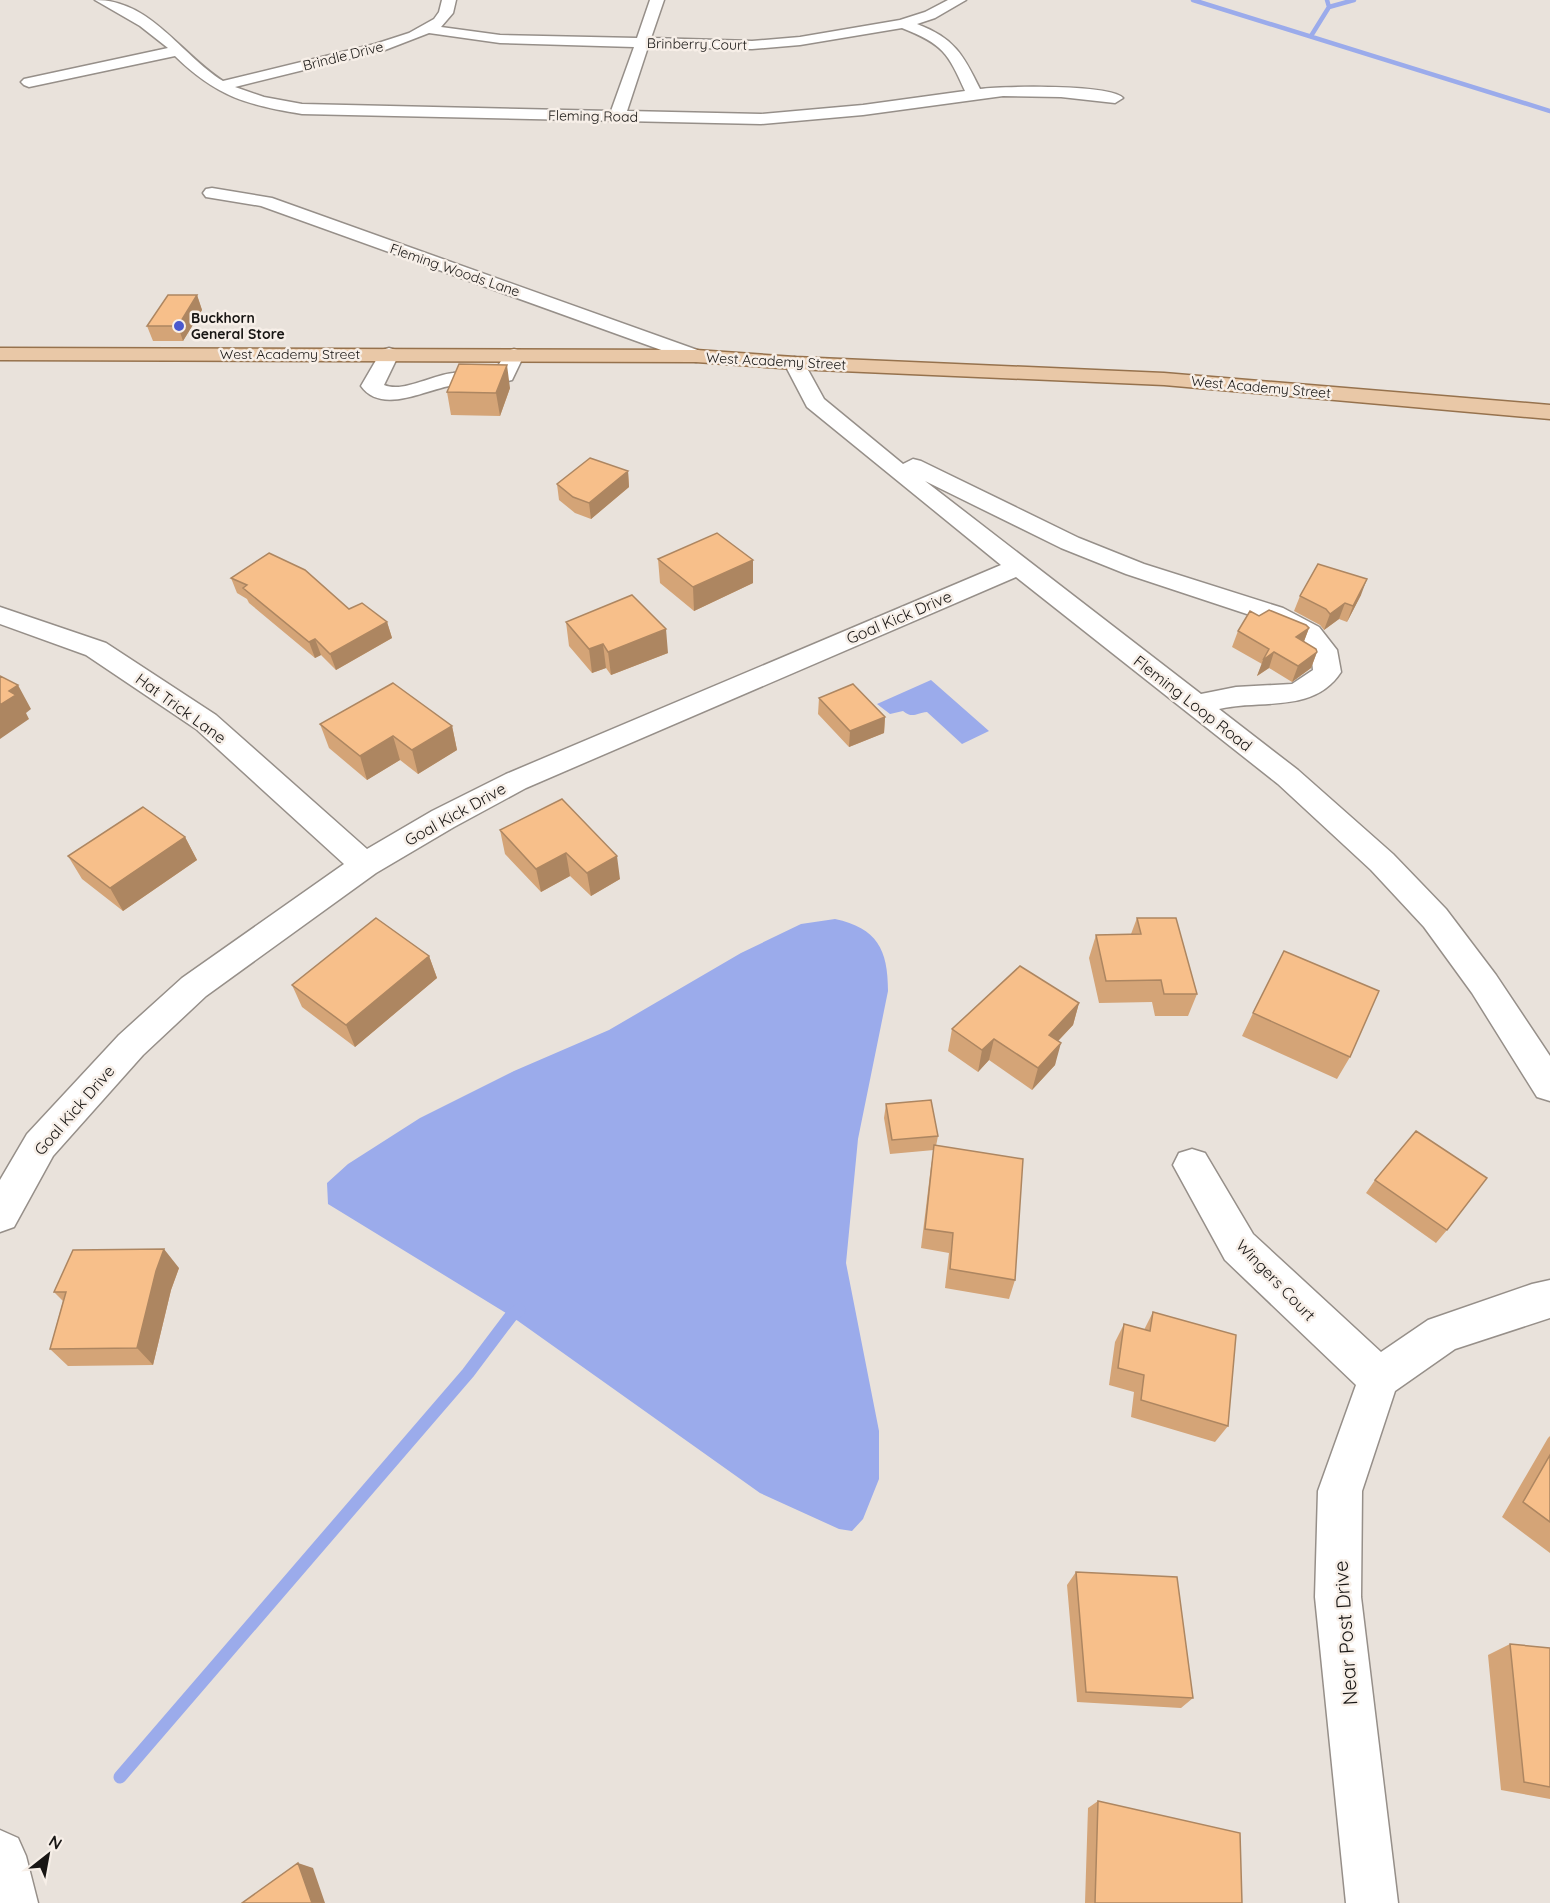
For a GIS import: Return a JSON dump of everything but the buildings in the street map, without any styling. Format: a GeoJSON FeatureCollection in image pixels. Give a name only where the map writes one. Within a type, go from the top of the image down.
{"type":"FeatureCollection","features":[{"type":"Feature","properties":{"kind":"main road","name":"West Academy Street"},"geometry":{"type":"LineString","coordinates":[[0,354],[696,356],[795,363],[1164,379],[1550,412]]}},
{"type":"Feature","properties":{"kind":"street","name":"Fleming Road"},"geometry":{"type":"LineString","coordinates":[[102,0],[125,10],[159,32],[177,51],[220,86],[261,102],[302,109],[617,117],[786,118],[863,110],[974,93],[1033,90],[1115,98]]}},
{"type":"Feature","properties":{"kind":"street","name":"Brindle Drive"},"geometry":{"type":"LineString","coordinates":[[220,86],[380,47],[428,29],[446,13],[449,0]]}},
{"type":"Feature","properties":{"kind":"street"},"geometry":{"type":"LineString","coordinates":[[617,117],[657,0]]}},
{"type":"Feature","properties":{"kind":"street","name":"Brinberry Court"},"geometry":{"type":"LineString","coordinates":[[428,29],[500,39],[776,44],[903,24],[930,15],[959,0]]}},
{"type":"Feature","properties":{"kind":"street"},"geometry":{"type":"LineString","coordinates":[[903,24],[928,33],[951,47],[974,93]]}},
{"type":"Feature","properties":{"kind":"street"},"geometry":{"type":"LineString","coordinates":[[29,82],[177,51]]}},
{"type":"Feature","properties":{"kind":"street","name":"Fleming Woods Lane"},"geometry":{"type":"LineString","coordinates":[[212,193],[266,202],[696,356]]}},
{"type":"Feature","properties":{"kind":"street"},"geometry":{"type":"LineString","coordinates":[[389,354],[372,386],[378,391],[389,393],[455,379],[495,378],[504,375],[514,355]]}},
{"type":"Feature","properties":{"kind":"street","name":"Fleming Loop Road"},"geometry":{"type":"LineString","coordinates":[[795,363],[815,402],[1018,567],[1288,777],[1382,862],[1435,918],[1484,984],[1550,1086]]}},
{"type":"Feature","properties":{"kind":"street"},"geometry":{"type":"LineString","coordinates":[[861,441],[1070,543],[1135,570],[1274,614],[1310,633],[1324,650],[1327,672],[1316,685],[1298,692],[1237,695],[1195,705]]}},
{"type":"Feature","properties":{"kind":"street","name":"Goal Kick Drive"},"geometry":{"type":"LineString","coordinates":[[0,1215],[40,1145],[131,1045],[194,987],[365,865],[443,819],[516,781],[1018,567]]}},
{"type":"Feature","properties":{"kind":"street","name":"Hat Trick Lane"},"geometry":{"type":"LineString","coordinates":[[0,615],[96,649],[206,722],[365,865]]}},
{"type":"Feature","properties":{"kind":"street","name":"Wingers Court"},"geometry":{"type":"LineString","coordinates":[[1192,1165],[1239,1247],[1379,1378]]}},
{"type":"Feature","properties":{"kind":"street"},"geometry":{"type":"LineString","coordinates":[[1379,1378],[1442,1334],[1550,1299]]}},
{"type":"Feature","properties":{"kind":"street","name":"Near Post Drive"},"geometry":{"type":"LineString","coordinates":[[1372,1903],[1339,1585],[1340,1491],[1379,1378]]}},
{"type":"Feature","properties":{"kind":"street"},"geometry":{"type":"LineString","coordinates":[[0,1856],[12,1903]]}},
{"type":"Feature","properties":{"kind":"water"},"geometry":{"type":"Polygon","coordinates":[[[931,680],[989,731],[962,744],[927,712],[912,715],[903,711],[890,714],[877,704],[931,680]]]}},
{"type":"Feature","properties":{"kind":"water"},"geometry":{"type":"Polygon","coordinates":[[[835,919],[861,928],[877,943],[886,963],[888,991],[858,1139],[846,1263],[879,1431],[879,1479],[863,1519],[852,1531],[839,1529],[760,1493],[511,1316],[328,1204],[327,1183],[348,1164],[420,1118],[514,1071],[609,1030],[741,953],[801,924],[835,919]]]}},
{"type":"Feature","properties":{"kind":"waterway"},"geometry":{"type":"LineString","coordinates":[[1193,0],[1550,111]]}},
{"type":"Feature","properties":{"kind":"waterway"},"geometry":{"type":"LineString","coordinates":[[1327,0],[1329,7]]}},
{"type":"Feature","properties":{"kind":"waterway"},"geometry":{"type":"LineString","coordinates":[[1329,7],[1354,0]]}},
{"type":"Feature","properties":{"kind":"waterway"},"geometry":{"type":"LineString","coordinates":[[1311,36],[1329,7]]}},
{"type":"Feature","properties":{"kind":"waterway"},"geometry":{"type":"LineString","coordinates":[[120,1777],[468,1373],[511,1316],[519,1310]]}},
{"type":"Feature","properties":{"kind":"place","name":"Buckhorn General Store"},"geometry":{"type":"Point","coordinates":[179,326]}}]}
